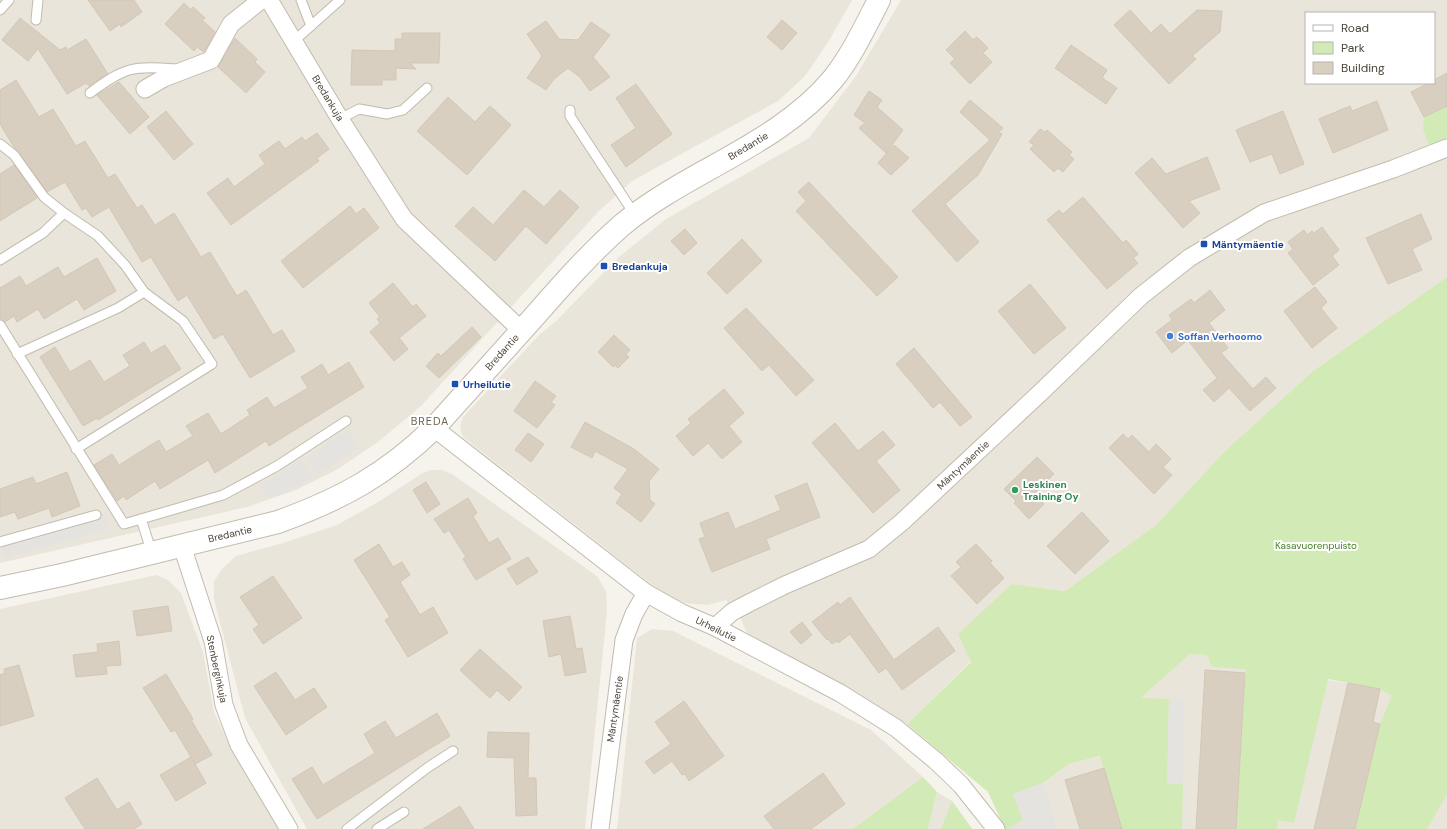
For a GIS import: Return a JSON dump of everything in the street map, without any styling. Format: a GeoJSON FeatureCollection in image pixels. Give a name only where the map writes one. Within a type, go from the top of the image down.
{"type":"FeatureCollection","features":[{"type":"Feature","properties":{"kind":"street"},"geometry":{"type":"LineString","coordinates":[[145,89],[164,78],[211,60],[231,24],[261,0]]}},
{"type":"Feature","properties":{"kind":"street","name":"Bredankuja"},"geometry":{"type":"LineString","coordinates":[[269,0],[340,119],[404,220],[522,331]]}},
{"type":"Feature","properties":{"kind":"street","name":"Bredantie"},"geometry":{"type":"LineString","coordinates":[[1,585],[62,575],[278,522],[309,511],[361,485],[388,468],[414,447],[434,428],[572,274],[622,226],[635,215],[662,197],[789,120],[811,102],[833,78],[852,50],[879,0]]}},
{"type":"Feature","properties":{"kind":"street","name":"Mäntymäentie"},"geometry":{"type":"LineString","coordinates":[[715,627],[732,612],[749,603],[785,585],[869,549],[902,522],[1141,296],[1189,258],[1264,213],[1385,172],[1447,148]]}},
{"type":"Feature","properties":{"kind":"street","name":"Urheilutie"},"geometry":{"type":"LineString","coordinates":[[434,428],[646,593],[682,613],[715,627],[840,693],[896,728],[936,761],[961,785],[996,829]]}},
{"type":"Feature","properties":{"kind":"street","name":"Stenberginkuja"},"geometry":{"type":"LineString","coordinates":[[182,546],[213,641],[224,705],[239,745],[289,829]]}},
{"type":"Feature","properties":{"kind":"street","name":"Mäntymäentie"},"geometry":{"type":"LineString","coordinates":[[600,829],[624,640],[634,614],[646,593]]}},
{"type":"Feature","properties":{"kind":"lane"},"geometry":{"type":"LineString","coordinates":[[0,10],[9,0]]}},
{"type":"Feature","properties":{"kind":"lane"},"geometry":{"type":"LineString","coordinates":[[36,20],[38,0]]}},
{"type":"Feature","properties":{"kind":"lane"},"geometry":{"type":"LineString","coordinates":[[301,0],[311,26]]}},
{"type":"Feature","properties":{"kind":"lane"},"geometry":{"type":"LineString","coordinates":[[294,41],[339,0]]}},
{"type":"Feature","properties":{"kind":"lane"},"geometry":{"type":"LineString","coordinates":[[90,93],[114,75],[134,68],[147,67],[183,70]]}},
{"type":"Feature","properties":{"kind":"lane"},"geometry":{"type":"LineString","coordinates":[[340,119],[359,109],[387,114],[403,110],[428,88]]}},
{"type":"Feature","properties":{"kind":"lane"},"geometry":{"type":"LineString","coordinates":[[570,110],[570,116],[635,215]]}},
{"type":"Feature","properties":{"kind":"lane"},"geometry":{"type":"LineString","coordinates":[[0,144],[14,155],[44,197],[64,213],[98,236],[125,265],[144,292],[183,322],[212,364],[76,449]]}},
{"type":"Feature","properties":{"kind":"lane"},"geometry":{"type":"LineString","coordinates":[[0,260],[42,233],[64,213]]}},
{"type":"Feature","properties":{"kind":"lane"},"geometry":{"type":"LineString","coordinates":[[17,354],[118,308],[144,292]]}},
{"type":"Feature","properties":{"kind":"lane"},"geometry":{"type":"LineString","coordinates":[[0,325],[124,524],[223,495],[277,466],[346,421]]}},
{"type":"Feature","properties":{"kind":"lane"},"geometry":{"type":"LineString","coordinates":[[0,542],[96,515]]}},
{"type":"Feature","properties":{"kind":"lane"},"geometry":{"type":"LineString","coordinates":[[141,519],[152,553]]}},
{"type":"Feature","properties":{"kind":"lane"},"geometry":{"type":"LineString","coordinates":[[347,829],[427,768],[454,751]]}},
{"type":"Feature","properties":{"kind":"lane"},"geometry":{"type":"LineString","coordinates":[[377,829],[404,812]]}},
{"type":"Feature","properties":{"kind":"shaded area"},"geometry":{"type":"Polygon","coordinates":[[[0,0],[852,0],[830,39],[805,76],[778,101],[632,181],[598,212],[420,407],[378,442],[338,469],[296,490],[247,507],[0,563],[0,0]]]}},
{"type":"Feature","properties":{"kind":"shaded area"},"geometry":{"type":"Polygon","coordinates":[[[901,0],[1447,0],[1447,277],[1313,371],[1227,449],[1156,525],[1065,591],[1012,584],[971,661],[907,724],[748,635],[741,619],[726,600],[708,605],[684,603],[666,596],[463,437],[460,427],[463,417],[539,335],[556,321],[619,257],[666,219],[809,138],[856,76],[901,0]]]}},
{"type":"Feature","properties":{"kind":"shaded area"},"geometry":{"type":"Polygon","coordinates":[[[348,430],[359,448],[317,475],[306,457],[348,430]]]}},
{"type":"Feature","properties":{"kind":"shaded area"},"geometry":{"type":"Polygon","coordinates":[[[302,460],[313,478],[287,492],[268,498],[259,486],[302,460]]]}},
{"type":"Feature","properties":{"kind":"shaded area"},"geometry":{"type":"Polygon","coordinates":[[[431,470],[442,470],[452,474],[597,576],[606,591],[607,611],[585,829],[307,829],[245,718],[214,599],[214,581],[223,568],[236,556],[283,543],[337,525],[378,502],[421,474],[431,470]]]}},
{"type":"Feature","properties":{"kind":"shaded area"},"geometry":{"type":"Polygon","coordinates":[[[104,513],[109,529],[4,558],[0,542],[104,513]]]}},
{"type":"Feature","properties":{"kind":"shaded area"},"geometry":{"type":"Polygon","coordinates":[[[156,575],[168,580],[181,593],[203,652],[214,712],[228,742],[279,829],[0,829],[0,609],[156,575]]]}},
{"type":"Feature","properties":{"kind":"shaded area"},"geometry":{"type":"Polygon","coordinates":[[[652,629],[673,631],[871,730],[923,777],[853,829],[617,829],[637,638],[652,629]]]}},
{"type":"Feature","properties":{"kind":"shaded area"},"geometry":{"type":"Polygon","coordinates":[[[1190,654],[1207,655],[1270,670],[1380,689],[1447,725],[1447,829],[1008,829],[1013,794],[1043,783],[1069,764],[1101,756],[1141,698],[1190,654]]]}},
{"type":"Feature","properties":{"kind":"shaded area"},"geometry":{"type":"Polygon","coordinates":[[[1169,699],[1185,699],[1183,784],[1167,784],[1169,699]]]}},
{"type":"Feature","properties":{"kind":"shaded area"},"geometry":{"type":"Polygon","coordinates":[[[1043,783],[1057,829],[1008,829],[1023,820],[1013,794],[1043,783]]]}},
{"type":"Feature","properties":{"kind":"shaded area"},"geometry":{"type":"Polygon","coordinates":[[[937,792],[952,801],[972,829],[928,829],[937,792]]]}},
{"type":"Feature","properties":{"kind":"green space"},"geometry":{"type":"Polygon","coordinates":[[[1447,106],[1447,138],[1429,145],[1423,129],[1424,117],[1447,106]]]}},
{"type":"Feature","properties":{"kind":"green space","name":"Kasavuorenpuisto"},"geometry":{"type":"Polygon","coordinates":[[[1447,277],[1447,794],[1427,829],[1355,829],[1380,724],[1392,696],[1379,689],[1328,679],[1294,823],[1278,820],[1277,829],[1236,829],[1246,669],[1212,667],[1207,655],[1190,654],[1141,698],[1169,699],[1167,784],[1183,784],[1182,829],[1122,829],[1100,756],[1069,764],[1043,783],[1013,794],[1023,820],[1008,829],[1005,829],[988,792],[907,724],[971,662],[958,634],[1012,584],[1065,591],[1156,525],[1227,449],[1313,371],[1447,277]]]}},
{"type":"Feature","properties":{"kind":"green space"},"geometry":{"type":"Polygon","coordinates":[[[923,777],[937,792],[928,829],[853,829],[923,777]]]}},
{"type":"Feature","properties":{"kind":"green space"},"geometry":{"type":"Polygon","coordinates":[[[952,801],[972,829],[941,829],[952,801]]]}},
{"type":"Feature","properties":{"kind":"building"},"geometry":{"type":"Polygon","coordinates":[[[88,0],[134,0],[142,12],[121,27],[120,24],[110,31],[88,0]]]}},
{"type":"Feature","properties":{"kind":"building"},"geometry":{"type":"Polygon","coordinates":[[[184,3],[191,10],[193,7],[205,18],[202,20],[215,32],[204,52],[197,47],[194,51],[165,24],[184,3]]]}},
{"type":"Feature","properties":{"kind":"building"},"geometry":{"type":"Polygon","coordinates":[[[1130,10],[1151,33],[1161,24],[1170,34],[1197,10],[1222,11],[1220,32],[1192,56],[1196,59],[1169,84],[1114,25],[1130,10]]]}},
{"type":"Feature","properties":{"kind":"building"},"geometry":{"type":"Polygon","coordinates":[[[20,18],[60,50],[66,47],[67,50],[86,39],[108,74],[89,86],[86,83],[67,94],[38,49],[28,61],[2,40],[20,18]]]}},
{"type":"Feature","properties":{"kind":"building"},"geometry":{"type":"Polygon","coordinates":[[[782,20],[797,33],[782,50],[767,37],[782,20]]]}},
{"type":"Feature","properties":{"kind":"building"},"geometry":{"type":"Polygon","coordinates":[[[546,21],[559,39],[578,40],[591,22],[610,35],[593,57],[610,77],[590,91],[580,77],[568,68],[554,79],[546,90],[527,78],[542,56],[527,34],[546,21]]]}},
{"type":"Feature","properties":{"kind":"building"},"geometry":{"type":"Polygon","coordinates":[[[965,31],[973,40],[977,37],[988,48],[983,53],[992,62],[970,84],[950,63],[955,59],[946,50],[965,31]]]}},
{"type":"Feature","properties":{"kind":"building"},"geometry":{"type":"Polygon","coordinates":[[[402,33],[440,33],[439,63],[410,63],[416,69],[396,68],[396,80],[382,80],[382,85],[351,85],[352,50],[395,51],[395,39],[402,39],[402,33]]]}},
{"type":"Feature","properties":{"kind":"building"},"geometry":{"type":"Polygon","coordinates":[[[235,38],[257,59],[255,62],[265,72],[246,93],[218,67],[235,38]]]}},
{"type":"Feature","properties":{"kind":"building"},"geometry":{"type":"Polygon","coordinates":[[[1071,45],[1107,70],[1102,78],[1117,88],[1106,104],[1055,68],[1071,45]]]}},
{"type":"Feature","properties":{"kind":"building"},"geometry":{"type":"Polygon","coordinates":[[[1447,73],[1447,106],[1424,117],[1411,92],[1427,84],[1435,84],[1435,79],[1447,73]]]}},
{"type":"Feature","properties":{"kind":"building"},"geometry":{"type":"Polygon","coordinates":[[[16,80],[39,117],[53,109],[76,146],[85,141],[108,178],[115,174],[137,208],[142,205],[155,225],[174,213],[201,257],[210,252],[237,296],[246,290],[273,335],[282,330],[295,351],[250,378],[223,334],[214,339],[187,295],[178,301],[151,257],[142,262],[109,207],[92,217],[86,208],[82,210],[65,182],[47,192],[14,147],[0,124],[0,90],[16,80]]]}},
{"type":"Feature","properties":{"kind":"building"},"geometry":{"type":"Polygon","coordinates":[[[119,82],[149,117],[130,134],[97,95],[119,82]]]}},
{"type":"Feature","properties":{"kind":"building"},"geometry":{"type":"Polygon","coordinates":[[[636,84],[672,134],[626,167],[611,145],[636,128],[616,98],[636,84]]]}},
{"type":"Feature","properties":{"kind":"building"},"geometry":{"type":"Polygon","coordinates":[[[869,91],[882,100],[877,107],[903,130],[886,153],[859,128],[865,123],[854,115],[869,91]]]}},
{"type":"Feature","properties":{"kind":"building"},"geometry":{"type":"Polygon","coordinates":[[[448,97],[475,122],[490,106],[511,125],[467,175],[417,131],[448,97]]]}},
{"type":"Feature","properties":{"kind":"building"},"geometry":{"type":"Polygon","coordinates":[[[970,100],[1003,128],[999,132],[1002,134],[978,175],[945,204],[979,242],[957,262],[912,211],[990,140],[960,112],[970,100]]]}},
{"type":"Feature","properties":{"kind":"building"},"geometry":{"type":"Polygon","coordinates":[[[1377,101],[1388,130],[1333,153],[1319,119],[1350,106],[1352,111],[1377,101]]]}},
{"type":"Feature","properties":{"kind":"building"},"geometry":{"type":"Polygon","coordinates":[[[166,111],[193,144],[174,160],[147,127],[166,111]]]}},
{"type":"Feature","properties":{"kind":"building"},"geometry":{"type":"Polygon","coordinates":[[[1283,111],[1304,164],[1280,174],[1272,154],[1250,162],[1236,130],[1283,111]]]}},
{"type":"Feature","properties":{"kind":"building"},"geometry":{"type":"Polygon","coordinates":[[[1040,129],[1045,132],[1047,130],[1072,152],[1069,155],[1074,159],[1063,172],[1058,168],[1054,172],[1030,149],[1034,145],[1029,142],[1040,129]]]}},
{"type":"Feature","properties":{"kind":"building"},"geometry":{"type":"Polygon","coordinates":[[[317,133],[329,149],[317,158],[319,161],[231,225],[207,193],[228,178],[234,187],[265,164],[259,155],[279,141],[285,149],[302,137],[305,141],[317,133]]]}},
{"type":"Feature","properties":{"kind":"building"},"geometry":{"type":"Polygon","coordinates":[[[894,145],[909,158],[891,175],[878,163],[894,145]]]}},
{"type":"Feature","properties":{"kind":"building"},"geometry":{"type":"Polygon","coordinates":[[[1207,157],[1220,189],[1189,201],[1200,213],[1183,228],[1135,173],[1152,158],[1166,174],[1207,157]]]}},
{"type":"Feature","properties":{"kind":"building"},"geometry":{"type":"Polygon","coordinates":[[[14,165],[37,198],[0,221],[0,174],[14,165]]]}},
{"type":"Feature","properties":{"kind":"building"},"geometry":{"type":"Polygon","coordinates":[[[809,182],[898,277],[877,296],[796,211],[806,201],[798,192],[809,182]]]}},
{"type":"Feature","properties":{"kind":"building"},"geometry":{"type":"Polygon","coordinates":[[[524,190],[544,207],[560,190],[579,207],[546,244],[526,226],[495,261],[455,226],[473,207],[493,225],[524,190]]]}},
{"type":"Feature","properties":{"kind":"building"},"geometry":{"type":"Polygon","coordinates":[[[1083,197],[1123,243],[1126,240],[1138,254],[1133,258],[1138,263],[1107,289],[1047,220],[1059,210],[1063,214],[1083,197]]]}},
{"type":"Feature","properties":{"kind":"building"},"geometry":{"type":"Polygon","coordinates":[[[350,206],[356,214],[364,208],[379,228],[303,288],[281,261],[350,206]]]}},
{"type":"Feature","properties":{"kind":"building"},"geometry":{"type":"Polygon","coordinates":[[[1421,214],[1432,239],[1412,249],[1422,270],[1388,284],[1366,238],[1421,214]]]}},
{"type":"Feature","properties":{"kind":"building"},"geometry":{"type":"Polygon","coordinates":[[[1322,227],[1339,250],[1332,256],[1339,265],[1313,285],[1288,253],[1293,249],[1288,242],[1304,230],[1307,235],[1312,231],[1314,233],[1322,227]]]}},
{"type":"Feature","properties":{"kind":"building"},"geometry":{"type":"Polygon","coordinates":[[[685,229],[697,243],[684,255],[671,241],[685,229]]]}},
{"type":"Feature","properties":{"kind":"building"},"geometry":{"type":"Polygon","coordinates":[[[742,239],[762,261],[727,294],[707,273],[742,239]]]}},
{"type":"Feature","properties":{"kind":"building"},"geometry":{"type":"Polygon","coordinates":[[[97,258],[116,291],[84,310],[77,299],[44,319],[38,309],[17,322],[14,316],[5,322],[0,319],[0,288],[20,276],[26,286],[58,267],[64,277],[97,258]]]}},
{"type":"Feature","properties":{"kind":"building"},"geometry":{"type":"Polygon","coordinates":[[[393,283],[413,307],[416,304],[426,316],[399,338],[408,349],[394,361],[370,332],[380,323],[377,319],[380,317],[369,303],[393,283]]]}},
{"type":"Feature","properties":{"kind":"building"},"geometry":{"type":"Polygon","coordinates":[[[1030,284],[1066,328],[1034,354],[998,311],[1030,284]]]}},
{"type":"Feature","properties":{"kind":"building"},"geometry":{"type":"Polygon","coordinates":[[[1315,287],[1327,302],[1321,308],[1337,328],[1312,348],[1284,311],[1315,287]]]}},
{"type":"Feature","properties":{"kind":"building"},"geometry":{"type":"Polygon","coordinates":[[[1210,290],[1225,310],[1209,323],[1228,348],[1221,353],[1253,389],[1266,377],[1276,388],[1250,411],[1229,388],[1214,402],[1203,390],[1217,378],[1188,340],[1172,353],[1156,332],[1172,320],[1169,315],[1191,299],[1194,303],[1210,290]]]}},
{"type":"Feature","properties":{"kind":"building"},"geometry":{"type":"Polygon","coordinates":[[[746,308],[814,380],[796,396],[769,365],[762,371],[724,328],[746,308]]]}},
{"type":"Feature","properties":{"kind":"building"},"geometry":{"type":"Polygon","coordinates":[[[472,327],[481,337],[439,378],[426,366],[438,353],[441,356],[472,327]]]}},
{"type":"Feature","properties":{"kind":"building"},"geometry":{"type":"Polygon","coordinates":[[[614,335],[630,350],[626,354],[629,357],[618,368],[615,365],[613,367],[598,352],[614,335]]]}},
{"type":"Feature","properties":{"kind":"building"},"geometry":{"type":"Polygon","coordinates":[[[144,342],[151,353],[165,345],[181,369],[98,420],[97,418],[83,426],[40,357],[55,347],[70,372],[90,360],[104,382],[130,366],[123,355],[144,342]]]}},
{"type":"Feature","properties":{"kind":"building"},"geometry":{"type":"Polygon","coordinates":[[[914,348],[972,417],[960,426],[940,402],[933,408],[896,364],[914,348]]]}},
{"type":"Feature","properties":{"kind":"building"},"geometry":{"type":"Polygon","coordinates":[[[349,362],[364,387],[269,446],[266,441],[215,473],[208,460],[160,489],[155,481],[126,500],[124,496],[117,501],[94,465],[112,454],[119,465],[159,440],[166,452],[193,436],[186,426],[208,413],[221,434],[250,415],[247,410],[267,397],[274,408],[308,388],[301,377],[322,364],[328,375],[349,362]]]}},
{"type":"Feature","properties":{"kind":"building"},"geometry":{"type":"Polygon","coordinates":[[[535,381],[556,396],[551,402],[555,405],[537,428],[514,411],[535,381]]]}},
{"type":"Feature","properties":{"kind":"building"},"geometry":{"type":"Polygon","coordinates":[[[724,389],[744,413],[729,426],[742,442],[722,459],[708,443],[693,456],[676,436],[691,423],[688,419],[724,389]]]}},
{"type":"Feature","properties":{"kind":"building"},"geometry":{"type":"Polygon","coordinates":[[[585,422],[634,449],[659,469],[649,481],[650,500],[655,504],[641,522],[616,503],[622,494],[614,488],[628,469],[595,451],[592,458],[571,447],[585,422]]]}},
{"type":"Feature","properties":{"kind":"building"},"geometry":{"type":"Polygon","coordinates":[[[835,423],[858,451],[883,431],[895,445],[876,461],[900,490],[873,513],[812,443],[835,423]]]}},
{"type":"Feature","properties":{"kind":"building"},"geometry":{"type":"Polygon","coordinates":[[[528,433],[544,444],[531,462],[515,450],[528,433]]]}},
{"type":"Feature","properties":{"kind":"building"},"geometry":{"type":"Polygon","coordinates":[[[1123,434],[1128,439],[1132,435],[1149,452],[1156,444],[1171,459],[1163,467],[1172,475],[1154,494],[1109,448],[1123,434]]]}},
{"type":"Feature","properties":{"kind":"building"},"geometry":{"type":"Polygon","coordinates":[[[1037,457],[1054,474],[1034,494],[1044,504],[1029,519],[1014,503],[1016,501],[1004,489],[1037,457]]]}},
{"type":"Feature","properties":{"kind":"building"},"geometry":{"type":"Polygon","coordinates":[[[67,472],[80,506],[52,517],[49,508],[18,519],[15,512],[0,517],[0,489],[33,477],[36,484],[67,472]]]}},
{"type":"Feature","properties":{"kind":"building"},"geometry":{"type":"Polygon","coordinates":[[[426,482],[440,504],[427,513],[413,490],[426,482]]]}},
{"type":"Feature","properties":{"kind":"building"},"geometry":{"type":"Polygon","coordinates":[[[807,483],[820,517],[766,539],[770,549],[712,572],[699,539],[705,537],[700,523],[728,512],[735,529],[781,510],[775,496],[807,483]]]}},
{"type":"Feature","properties":{"kind":"building"},"geometry":{"type":"Polygon","coordinates":[[[468,498],[477,513],[473,516],[489,543],[498,538],[511,559],[476,580],[463,559],[466,557],[449,530],[444,533],[434,519],[468,498]]]}},
{"type":"Feature","properties":{"kind":"building"},"geometry":{"type":"Polygon","coordinates":[[[1082,512],[1109,541],[1075,574],[1047,546],[1082,512]]]}},
{"type":"Feature","properties":{"kind":"building"},"geometry":{"type":"Polygon","coordinates":[[[379,544],[393,567],[402,562],[410,575],[400,582],[420,615],[433,607],[448,633],[408,657],[385,620],[390,617],[354,560],[379,544]]]}},
{"type":"Feature","properties":{"kind":"building"},"geometry":{"type":"Polygon","coordinates":[[[976,544],[992,561],[990,563],[1004,578],[977,604],[951,576],[961,567],[956,562],[976,544]]]}},
{"type":"Feature","properties":{"kind":"building"},"geometry":{"type":"Polygon","coordinates":[[[528,557],[538,572],[517,585],[507,569],[528,557]]]}},
{"type":"Feature","properties":{"kind":"building"},"geometry":{"type":"Polygon","coordinates":[[[273,576],[302,618],[263,644],[253,629],[259,625],[240,597],[273,576]]]}},
{"type":"Feature","properties":{"kind":"building"},"geometry":{"type":"Polygon","coordinates":[[[850,597],[894,660],[938,627],[955,651],[902,690],[886,668],[879,673],[850,634],[838,643],[837,641],[832,644],[812,622],[838,602],[840,605],[850,597]]]}},
{"type":"Feature","properties":{"kind":"building"},"geometry":{"type":"Polygon","coordinates":[[[168,606],[172,631],[137,636],[133,611],[168,606]]]}},
{"type":"Feature","properties":{"kind":"building"},"geometry":{"type":"Polygon","coordinates":[[[570,616],[576,649],[582,648],[586,672],[565,676],[561,654],[549,657],[543,621],[570,616]]]}},
{"type":"Feature","properties":{"kind":"building"},"geometry":{"type":"Polygon","coordinates":[[[802,622],[812,635],[801,644],[790,632],[802,622]]]}},
{"type":"Feature","properties":{"kind":"building"},"geometry":{"type":"Polygon","coordinates":[[[119,641],[121,665],[106,666],[107,674],[76,677],[73,655],[98,652],[97,644],[119,641]]]}},
{"type":"Feature","properties":{"kind":"building"},"geometry":{"type":"Polygon","coordinates":[[[480,649],[522,687],[509,701],[497,690],[490,698],[460,670],[480,649]]]}},
{"type":"Feature","properties":{"kind":"building"},"geometry":{"type":"Polygon","coordinates":[[[19,665],[34,716],[0,726],[0,675],[5,673],[4,669],[19,665]]]}},
{"type":"Feature","properties":{"kind":"building"},"geometry":{"type":"Polygon","coordinates":[[[1205,670],[1245,673],[1236,829],[1196,829],[1205,670]]]}},
{"type":"Feature","properties":{"kind":"building"},"geometry":{"type":"Polygon","coordinates":[[[276,672],[295,700],[314,688],[327,707],[286,735],[254,686],[276,672]]]}},
{"type":"Feature","properties":{"kind":"building"},"geometry":{"type":"Polygon","coordinates":[[[166,674],[193,719],[191,720],[212,755],[195,764],[175,730],[171,732],[143,688],[166,674]]]}},
{"type":"Feature","properties":{"kind":"building"},"geometry":{"type":"Polygon","coordinates":[[[1348,683],[1380,689],[1373,722],[1380,724],[1355,829],[1314,829],[1348,683]]]}},
{"type":"Feature","properties":{"kind":"building"},"geometry":{"type":"Polygon","coordinates":[[[684,701],[724,756],[689,781],[685,774],[682,775],[672,761],[654,774],[645,762],[671,744],[655,722],[684,701]]]}},
{"type":"Feature","properties":{"kind":"building"},"geometry":{"type":"Polygon","coordinates":[[[437,713],[450,736],[317,819],[292,779],[312,767],[323,785],[375,753],[364,734],[385,721],[396,738],[437,713]]]}},
{"type":"Feature","properties":{"kind":"building"},"geometry":{"type":"Polygon","coordinates":[[[488,732],[529,733],[528,778],[536,778],[537,815],[516,816],[514,758],[487,757],[488,732]]]}},
{"type":"Feature","properties":{"kind":"building"},"geometry":{"type":"Polygon","coordinates":[[[191,757],[206,783],[176,801],[160,775],[191,757]]]}},
{"type":"Feature","properties":{"kind":"building"},"geometry":{"type":"Polygon","coordinates":[[[1104,768],[1122,829],[1080,829],[1065,780],[1104,768]]]}},
{"type":"Feature","properties":{"kind":"building"},"geometry":{"type":"Polygon","coordinates":[[[823,773],[845,804],[811,829],[774,829],[764,816],[823,773]]]}},
{"type":"Feature","properties":{"kind":"building"},"geometry":{"type":"Polygon","coordinates":[[[97,778],[117,810],[129,802],[142,824],[134,829],[85,829],[65,798],[97,778]]]}},
{"type":"Feature","properties":{"kind":"building"},"geometry":{"type":"Polygon","coordinates":[[[460,806],[474,829],[423,829],[460,806]]]}},
{"type":"Feature","properties":{"kind":"place","name":"Mäntymäentie"},"geometry":{"type":"Point","coordinates":[1204,244]}},
{"type":"Feature","properties":{"kind":"place","name":"Bredankuja"},"geometry":{"type":"Point","coordinates":[604,266]}},
{"type":"Feature","properties":{"kind":"place","name":"Soffan Verhoomo"},"geometry":{"type":"Point","coordinates":[1170,336]}},
{"type":"Feature","properties":{"kind":"place","name":"Urheilutie"},"geometry":{"type":"Point","coordinates":[455,384]}},
{"type":"Feature","properties":{"kind":"place","name":"Leskinen Training Oy"},"geometry":{"type":"Point","coordinates":[1015,490]}},
{"type":"Feature","properties":{"kind":"district","name":"BREDA"},"geometry":{"type":"Point","coordinates":[430,421]}}]}
